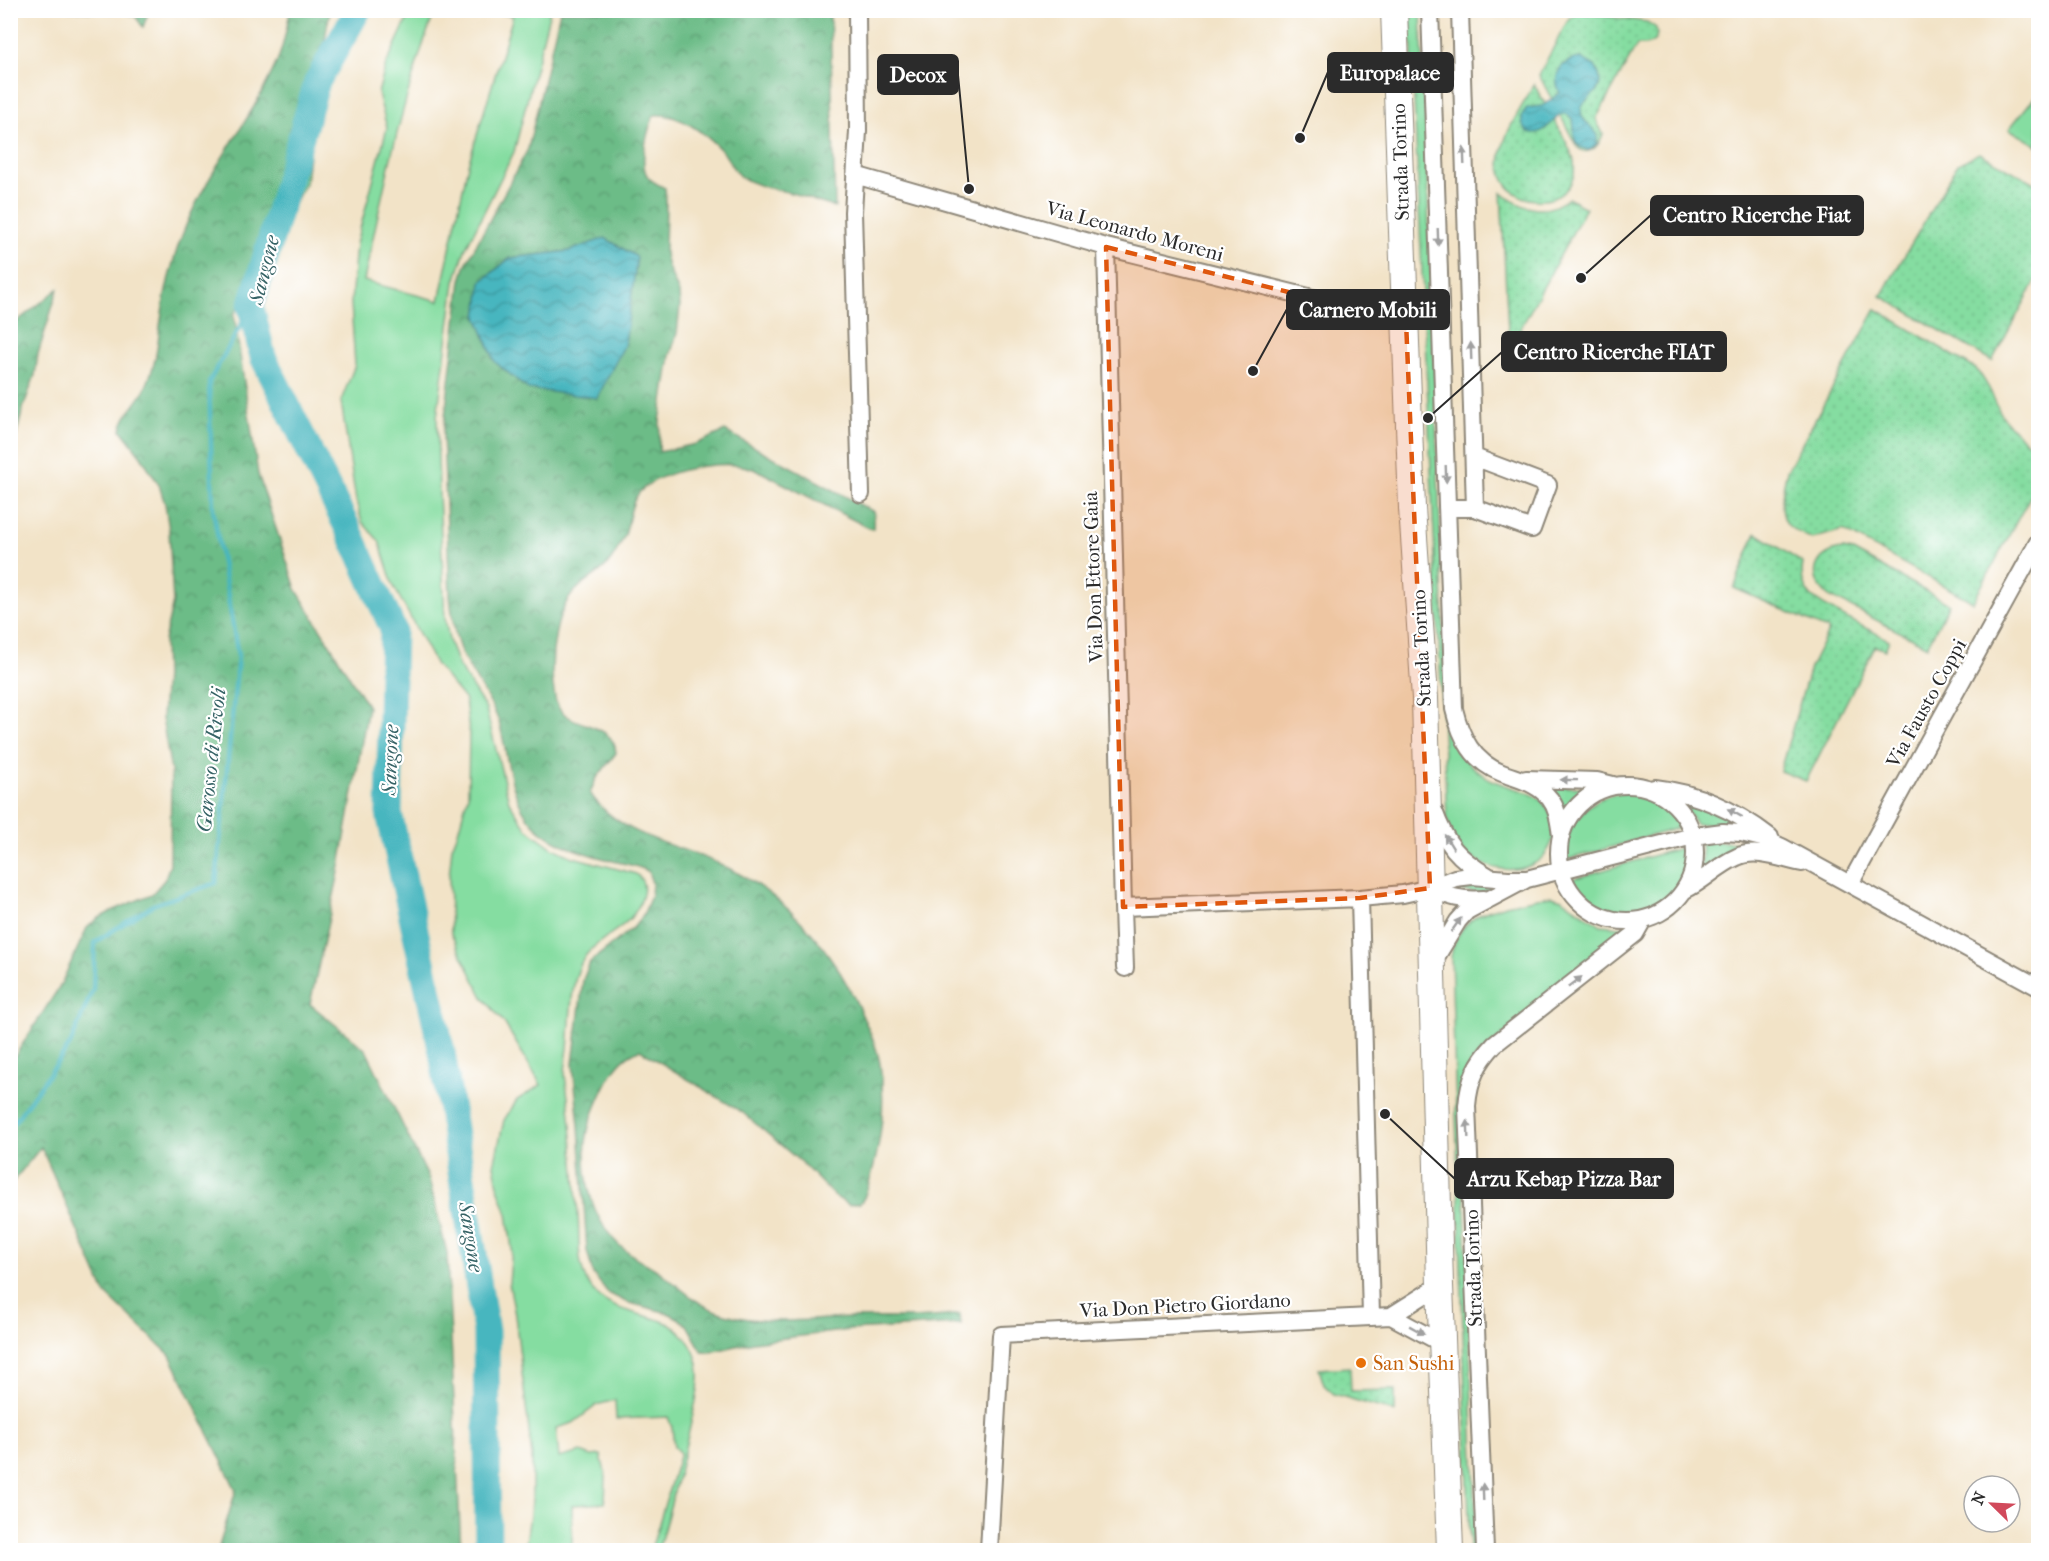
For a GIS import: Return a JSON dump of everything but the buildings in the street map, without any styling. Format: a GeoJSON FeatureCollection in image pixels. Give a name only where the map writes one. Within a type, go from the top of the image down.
{"type":"FeatureCollection","features":[{"type":"Feature","properties":{"kind":"main road","name":"Strada Torino"},"geometry":{"type":"LineString","coordinates":[[1394,10],[1412,508],[1425,698],[1440,1285],[1450,1551]]}},
{"type":"Feature","properties":{"kind":"street"},"geometry":{"type":"LineString","coordinates":[[857,10],[858,131],[853,212],[861,494]]}},
{"type":"Feature","properties":{"kind":"street","name":"Strada Torino"},"geometry":{"type":"LineString","coordinates":[[1430,10],[1453,690],[1458,728],[1476,757],[1502,773],[1522,779]]}},
{"type":"Feature","properties":{"kind":"street"},"geometry":{"type":"LineString","coordinates":[[1460,10],[1475,508]]}},
{"type":"Feature","properties":{"kind":"street","name":"Via Leonardo Moreni"},"geometry":{"type":"LineString","coordinates":[[855,175],[1106,247],[1406,321]]}},
{"type":"Feature","properties":{"kind":"street","name":"Via Don Ettore Gaia"},"geometry":{"type":"LineString","coordinates":[[1106,247],[1125,968]]}},
{"type":"Feature","properties":{"kind":"street"},"geometry":{"type":"LineString","coordinates":[[1445,436],[1474,436]]}},
{"type":"Feature","properties":{"kind":"street"},"geometry":{"type":"LineString","coordinates":[[1447,508],[1475,508],[1532,529],[1548,485],[1474,457]]}},
{"type":"Feature","properties":{"kind":"street","name":"Via Fausto Coppi"},"geometry":{"type":"LineString","coordinates":[[1850,885],[2038,542]]}},
{"type":"Feature","properties":{"kind":"street"},"geometry":{"type":"LineString","coordinates":[[1522,779],[1597,781],[1615,785]]}},
{"type":"Feature","properties":{"kind":"street"},"geometry":{"type":"LineString","coordinates":[[1522,779],[1540,789],[1552,800],[1561,835]]}},
{"type":"Feature","properties":{"kind":"street"},"geometry":{"type":"LineString","coordinates":[[1782,847],[1750,821],[1725,807],[1677,791],[1631,784],[1615,785],[1600,790],[1576,807],[1568,818],[1561,835],[1558,853],[1560,870],[1569,890],[1588,910],[1614,921],[1630,922],[1658,914],[1685,890],[1738,856],[1763,855],[1819,867]]}},
{"type":"Feature","properties":{"kind":"street"},"geometry":{"type":"LineString","coordinates":[[1648,788],[1665,796],[1676,805],[1689,824],[1693,836],[1695,862],[1685,890]]}},
{"type":"Feature","properties":{"kind":"street"},"geometry":{"type":"LineString","coordinates":[[1427,793],[1449,845],[1461,859],[1489,876]]}},
{"type":"Feature","properties":{"kind":"street"},"geometry":{"type":"LineString","coordinates":[[1432,962],[1467,911],[1527,879],[1693,836],[1741,832],[1782,847],[2038,987]]}},
{"type":"Feature","properties":{"kind":"street"},"geometry":{"type":"LineString","coordinates":[[1123,907],[1360,898],[1403,894],[1430,888],[1455,878],[1472,876],[1527,879]]}},
{"type":"Feature","properties":{"kind":"street"},"geometry":{"type":"LineString","coordinates":[[1430,888],[1451,898],[1468,901],[1489,899]]}},
{"type":"Feature","properties":{"kind":"street"},"geometry":{"type":"LineString","coordinates":[[1360,898],[1371,1316]]}},
{"type":"Feature","properties":{"kind":"street","name":"Strada Torino"},"geometry":{"type":"LineString","coordinates":[[1485,1551],[1467,1106],[1471,1078],[1476,1066],[1495,1044],[1635,934],[1643,920]]}},
{"type":"Feature","properties":{"kind":"street","name":"Strada Torino"},"geometry":{"type":"LineString","coordinates":[[1391,1316],[1440,1285]]}},
{"type":"Feature","properties":{"kind":"street","name":"Strada Torino"},"geometry":{"type":"LineString","coordinates":[[1371,1316],[1391,1316],[1443,1344]]}},
{"type":"Feature","properties":{"kind":"street","name":"Via Don Pietro Giordano"},"geometry":{"type":"LineString","coordinates":[[989,1551],[1001,1335],[1371,1316]]}},
{"type":"Feature","properties":{"kind":"highlighted area"},"geometry":{"type":"Polygon","coordinates":[[[1106,247],[1406,321],[1430,888],[1360,898],[1123,907],[1106,247]]]}},
{"type":"Feature","properties":{"kind":"green space"},"geometry":{"type":"Polygon","coordinates":[[[69,11],[149,11],[143,27],[135,16],[124,13],[69,11]]]}},
{"type":"Feature","properties":{"kind":"green space"},"geometry":{"type":"Polygon","coordinates":[[[290,11],[330,11],[317,82],[306,182],[234,315],[258,474],[296,589],[368,707],[338,877],[310,1004],[366,1050],[429,1179],[447,1253],[461,1550],[218,1550],[236,1490],[170,1355],[105,1293],[41,1147],[11,1184],[11,1062],[60,986],[87,928],[97,919],[112,911],[152,894],[165,879],[170,864],[171,771],[162,718],[165,675],[164,641],[173,602],[169,530],[159,485],[121,430],[127,415],[144,391],[154,364],[168,283],[187,223],[208,181],[268,80],[282,47],[290,11]]]}},
{"type":"Feature","properties":{"kind":"green space"},"geometry":{"type":"Polygon","coordinates":[[[411,11],[435,11],[403,110],[364,281],[439,301],[468,165],[513,16],[485,11],[550,11],[514,152],[465,250],[455,282],[437,417],[445,618],[449,640],[458,665],[486,709],[509,802],[527,829],[553,848],[573,857],[636,874],[644,885],[639,905],[633,914],[594,947],[580,964],[572,1000],[565,1075],[573,1142],[579,1250],[584,1275],[595,1292],[611,1305],[662,1321],[675,1328],[690,1344],[698,1364],[699,1380],[695,1404],[658,1550],[651,1550],[680,1453],[674,1447],[668,1417],[616,1419],[615,1400],[597,1405],[573,1423],[556,1428],[559,1458],[581,1452],[591,1456],[601,1455],[606,1477],[605,1503],[572,1505],[572,1550],[525,1550],[532,1500],[532,1456],[509,1283],[512,1249],[507,1214],[499,1191],[494,1165],[504,1120],[517,1100],[541,1085],[505,1024],[483,997],[451,934],[449,877],[452,847],[468,795],[469,731],[465,700],[436,665],[393,585],[379,541],[362,522],[356,501],[341,401],[355,365],[351,303],[356,244],[387,128],[378,93],[386,65],[411,11]]]}},
{"type":"Feature","properties":{"kind":"green space"},"geometry":{"type":"Polygon","coordinates":[[[560,11],[830,11],[835,207],[741,177],[724,154],[700,131],[672,117],[654,115],[645,146],[644,164],[648,177],[665,188],[665,254],[679,293],[680,306],[660,421],[659,452],[696,444],[725,431],[874,512],[873,529],[759,471],[744,466],[701,467],[684,470],[655,481],[636,497],[626,532],[611,560],[576,590],[563,609],[553,647],[552,673],[556,702],[564,714],[600,730],[608,735],[613,743],[616,753],[596,779],[590,793],[603,809],[636,831],[714,861],[754,883],[793,914],[826,951],[852,994],[871,1034],[879,1058],[883,1098],[878,1149],[864,1198],[860,1203],[849,1205],[834,1196],[803,1164],[742,1112],[640,1050],[624,1059],[607,1083],[589,1126],[585,1162],[591,1199],[607,1231],[619,1245],[664,1275],[693,1298],[716,1311],[741,1318],[772,1321],[919,1318],[960,1314],[961,1324],[850,1330],[753,1342],[711,1352],[702,1351],[687,1325],[678,1318],[668,1313],[626,1302],[608,1293],[593,1274],[587,1251],[573,1064],[583,980],[590,962],[634,927],[643,915],[651,896],[652,883],[648,871],[644,869],[584,853],[552,839],[534,825],[525,814],[510,776],[499,722],[459,647],[450,596],[443,434],[461,280],[466,264],[528,149],[560,11]],[[569,251],[510,258],[481,282],[569,251]]]}},
{"type":"Feature","properties":{"kind":"green space"},"geometry":{"type":"Polygon","coordinates":[[[1410,11],[1421,11],[1447,718],[1456,744],[1472,766],[1498,783],[1530,794],[1546,807],[1554,833],[1551,844],[1540,860],[1518,869],[1492,867],[1479,863],[1469,856],[1456,842],[1447,819],[1410,11]]]}},
{"type":"Feature","properties":{"kind":"green space"},"geometry":{"type":"Polygon","coordinates":[[[1581,13],[1647,22],[1656,28],[1657,33],[1652,42],[1637,45],[1596,119],[1603,134],[1596,146],[1589,151],[1577,147],[1539,75],[1569,18],[1581,13]]]}},
{"type":"Feature","properties":{"kind":"green space"},"geometry":{"type":"Polygon","coordinates":[[[1534,84],[1563,135],[1574,162],[1572,180],[1564,192],[1551,199],[1536,200],[1522,197],[1509,188],[1502,174],[1503,146],[1510,127],[1534,84]]]}},
{"type":"Feature","properties":{"kind":"green space"},"geometry":{"type":"Polygon","coordinates":[[[2038,93],[2038,146],[2009,129],[2038,93]]]}},
{"type":"Feature","properties":{"kind":"green space"},"geometry":{"type":"Polygon","coordinates":[[[1979,153],[2038,185],[2038,277],[1992,361],[1881,296],[1958,164],[1979,153]]]}},
{"type":"Feature","properties":{"kind":"green space"},"geometry":{"type":"Polygon","coordinates":[[[1501,192],[1517,203],[1534,208],[1551,207],[1568,198],[1586,208],[1509,350],[1501,192]]]}},
{"type":"Feature","properties":{"kind":"green space"},"geometry":{"type":"Polygon","coordinates":[[[58,289],[38,354],[35,375],[23,408],[11,457],[11,326],[58,289]]]}},
{"type":"Feature","properties":{"kind":"green space"},"geometry":{"type":"Polygon","coordinates":[[[1876,309],[1976,369],[2007,422],[2038,451],[2038,482],[1973,602],[1843,530],[1812,539],[1790,527],[1783,516],[1783,492],[1787,471],[1876,309]]]}},
{"type":"Feature","properties":{"kind":"green space"},"geometry":{"type":"Polygon","coordinates":[[[1756,533],[1803,563],[1804,584],[1816,600],[1889,640],[1885,650],[1875,646],[1806,781],[1780,771],[1810,668],[1829,630],[1734,588],[1756,533]]]}},
{"type":"Feature","properties":{"kind":"green space"},"geometry":{"type":"Polygon","coordinates":[[[1843,549],[1853,551],[1949,604],[1927,646],[1827,595],[1817,580],[1815,573],[1817,566],[1826,555],[1843,549]]]}},
{"type":"Feature","properties":{"kind":"green space"},"geometry":{"type":"Polygon","coordinates":[[[1547,786],[1591,788],[1566,812],[1557,794],[1547,786]]]}},
{"type":"Feature","properties":{"kind":"green space"},"geometry":{"type":"Polygon","coordinates":[[[1630,792],[1647,797],[1667,808],[1682,827],[1566,860],[1570,832],[1583,811],[1604,798],[1630,792]]]}},
{"type":"Feature","properties":{"kind":"green space"},"geometry":{"type":"Polygon","coordinates":[[[1679,799],[1746,823],[1696,824],[1679,799]]]}},
{"type":"Feature","properties":{"kind":"green space"},"geometry":{"type":"Polygon","coordinates":[[[1711,841],[1749,844],[1762,849],[1700,871],[1701,843],[1711,841]]]}},
{"type":"Feature","properties":{"kind":"green space"},"geometry":{"type":"Polygon","coordinates":[[[1687,846],[1686,869],[1677,888],[1662,902],[1644,911],[1624,913],[1604,909],[1586,898],[1572,879],[1687,846]]]}},
{"type":"Feature","properties":{"kind":"green space"},"geometry":{"type":"Polygon","coordinates":[[[1470,883],[1495,886],[1493,889],[1479,893],[1449,890],[1470,883]]]}},
{"type":"Feature","properties":{"kind":"green space"},"geometry":{"type":"Polygon","coordinates":[[[1552,896],[1562,899],[1601,925],[1631,928],[1474,1059],[1464,1077],[1461,1093],[1477,1550],[1470,1550],[1451,956],[1454,944],[1465,925],[1482,913],[1503,906],[1552,896]]]}},
{"type":"Feature","properties":{"kind":"green space"},"geometry":{"type":"Polygon","coordinates":[[[1350,1367],[1351,1391],[1395,1390],[1395,1412],[1334,1394],[1324,1385],[1319,1369],[1350,1367]]]}},
{"type":"Feature","properties":{"kind":"water"},"geometry":{"type":"Polygon","coordinates":[[[1581,58],[1595,66],[1600,84],[1581,109],[1583,119],[1597,134],[1597,144],[1590,150],[1576,143],[1573,120],[1568,115],[1563,114],[1543,131],[1536,133],[1528,132],[1522,120],[1527,108],[1542,106],[1560,93],[1557,86],[1557,75],[1563,65],[1581,58]]]}},
{"type":"Feature","properties":{"kind":"water"},"geometry":{"type":"Polygon","coordinates":[[[605,238],[637,257],[625,344],[597,398],[528,389],[495,362],[477,317],[481,282],[510,258],[569,251],[605,238]]]}},
{"type":"Feature","properties":{"kind":"waterway","name":"Sangone"},"geometry":{"type":"LineString","coordinates":[[358,10],[317,82],[251,307],[263,357],[352,537],[393,629],[389,813],[442,1052],[486,1331],[488,1550]]}},
{"type":"Feature","properties":{"kind":"waterway","name":"Garosso di Rivoli"},"geometry":{"type":"LineString","coordinates":[[10,1128],[70,1045],[93,989],[95,942],[153,905],[216,883],[238,656],[213,509],[209,382],[251,307]]}},
{"type":"Feature","properties":{"kind":"place","name":"Europalace"},"geometry":{"type":"Point","coordinates":[1300,138]}},
{"type":"Feature","properties":{"kind":"place","name":"Decox"},"geometry":{"type":"Point","coordinates":[969,189]}},
{"type":"Feature","properties":{"kind":"place","name":"Centro Ricerche Fiat"},"geometry":{"type":"Point","coordinates":[1581,278]}},
{"type":"Feature","properties":{"kind":"place","name":"Carnero Mobili"},"geometry":{"type":"Point","coordinates":[1253,371]}},
{"type":"Feature","properties":{"kind":"place","name":"Centro Ricerche FIAT"},"geometry":{"type":"Point","coordinates":[1428,418]}},
{"type":"Feature","properties":{"kind":"place","name":"Arzu Kebap Pizza Bar"},"geometry":{"type":"Point","coordinates":[1385,1114]}},
{"type":"Feature","properties":{"kind":"place","name":"San Sushi"},"geometry":{"type":"Point","coordinates":[1361,1363]}}]}
